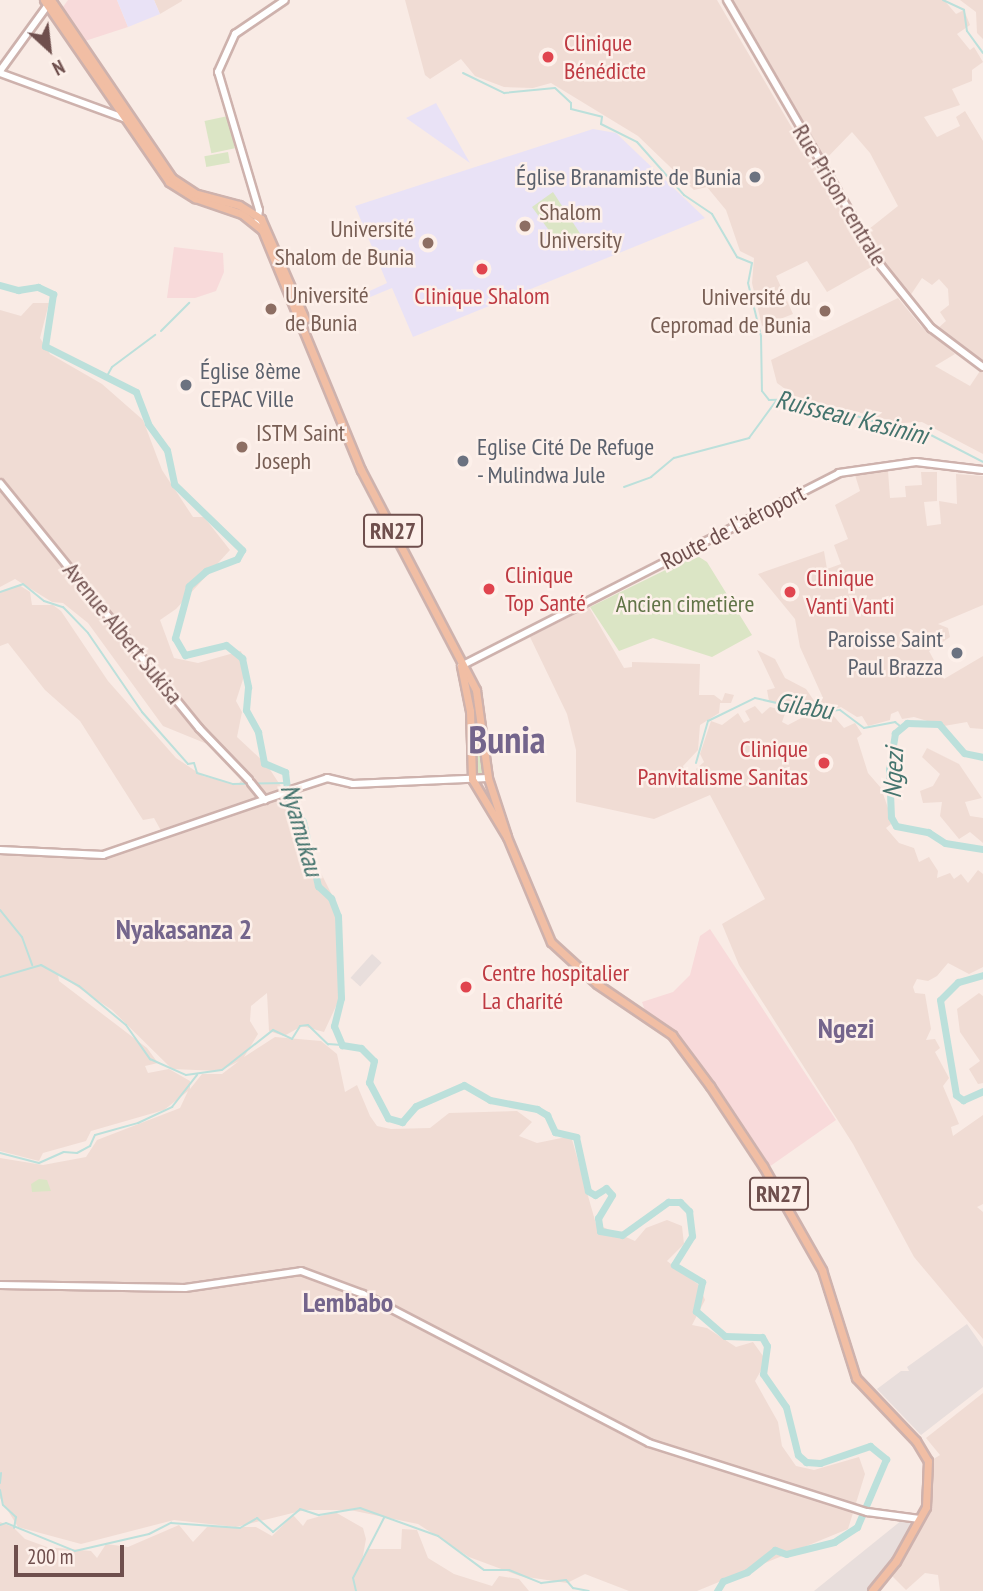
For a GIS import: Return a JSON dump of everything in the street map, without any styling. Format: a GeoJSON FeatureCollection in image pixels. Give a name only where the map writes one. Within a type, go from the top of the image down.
{"type":"FeatureCollection","features":[{"type":"Feature","properties":{"kind":"main road","name":"RN27"},"geometry":{"type":"LineString","coordinates":[[48,1],[129,120],[183,187],[259,221],[332,392],[361,470],[475,690],[488,778],[507,837],[551,942],[597,984],[672,1035],[763,1166],[822,1270],[849,1366],[916,1441],[928,1461],[931,1487],[920,1519],[872,1591]]}},
{"type":"Feature","properties":{"kind":"main road","name":"RN27"},"geometry":{"type":"LineString","coordinates":[[461,666],[470,711],[472,779],[507,837]]}},
{"type":"Feature","properties":{"kind":"main road"},"geometry":{"type":"LineString","coordinates":[[470,711],[480,710]]}},
{"type":"Feature","properties":{"kind":"street"},"geometry":{"type":"LineString","coordinates":[[259,221],[218,72],[235,34],[285,0]]}},
{"type":"Feature","properties":{"kind":"street","name":"Rue Prison centrale"},"geometry":{"type":"LineString","coordinates":[[727,0],[881,266],[931,328],[983,367]]}},
{"type":"Feature","properties":{"kind":"street"},"geometry":{"type":"LineString","coordinates":[[48,1],[0,72],[129,120]]}},
{"type":"Feature","properties":{"kind":"street"},"geometry":{"type":"LineString","coordinates":[[250,215],[253,196]]}},
{"type":"Feature","properties":{"kind":"street","name":"Route de l'aéroport"},"geometry":{"type":"LineString","coordinates":[[461,666],[839,473],[916,462],[983,470]]}},
{"type":"Feature","properties":{"kind":"street","name":"Avenue Albert Sukisa"},"geometry":{"type":"LineString","coordinates":[[0,483],[199,728],[265,800]]}},
{"type":"Feature","properties":{"kind":"street"},"geometry":{"type":"LineString","coordinates":[[0,850],[40,848],[103,855],[327,778],[354,784],[488,778]]}},
{"type":"Feature","properties":{"kind":"street"},"geometry":{"type":"LineString","coordinates":[[0,1285],[185,1288],[301,1271],[363,1294],[649,1443],[864,1511],[920,1519]]}},
{"type":"Feature","properties":{"kind":"shaded area"},"geometry":{"type":"Polygon","coordinates":[[[68,0],[117,0],[128,27],[85,41],[63,7],[68,0]]]}},
{"type":"Feature","properties":{"kind":"shaded area"},"geometry":{"type":"Polygon","coordinates":[[[117,0],[154,0],[160,14],[128,27],[117,0]]]}},
{"type":"Feature","properties":{"kind":"shaded area"},"geometry":{"type":"Polygon","coordinates":[[[154,0],[182,0],[182,1],[160,14],[154,0]]]}},
{"type":"Feature","properties":{"kind":"shaded area"},"geometry":{"type":"Polygon","coordinates":[[[405,0],[717,0],[873,266],[827,292],[807,261],[776,276],[793,314],[762,326],[752,283],[754,258],[740,251],[726,210],[707,187],[694,190],[638,136],[551,83],[533,88],[504,87],[475,76],[461,59],[430,79],[425,75],[405,0]]]}},
{"type":"Feature","properties":{"kind":"shaded area"},"geometry":{"type":"Polygon","coordinates":[[[731,0],[944,0],[956,14],[964,10],[970,25],[957,34],[970,50],[974,47],[983,62],[972,70],[972,81],[952,89],[960,105],[924,117],[937,137],[960,126],[956,117],[965,111],[983,141],[983,365],[936,330],[946,321],[940,312],[949,305],[948,289],[939,279],[932,285],[922,278],[908,299],[864,233],[898,206],[870,153],[852,132],[824,161],[731,0]]]}},
{"type":"Feature","properties":{"kind":"shaded area"},"geometry":{"type":"Polygon","coordinates":[[[960,0],[983,0],[983,39],[977,33],[976,12],[960,0]]]}},
{"type":"Feature","properties":{"kind":"shaded area"},"geometry":{"type":"Polygon","coordinates":[[[436,103],[470,163],[406,118],[436,103]]]}},
{"type":"Feature","properties":{"kind":"shaded area","name":"Shalom University"},"geometry":{"type":"Polygon","coordinates":[[[593,129],[616,133],[705,218],[413,337],[392,288],[363,300],[361,295],[387,283],[355,206],[593,129]]]}},
{"type":"Feature","properties":{"kind":"shaded area"},"geometry":{"type":"Polygon","coordinates":[[[174,247],[223,253],[224,272],[216,291],[195,298],[167,298],[174,247]]]}},
{"type":"Feature","properties":{"kind":"shaded area"},"geometry":{"type":"Polygon","coordinates":[[[898,298],[921,326],[955,354],[935,366],[970,386],[980,371],[983,373],[983,454],[922,422],[901,423],[796,397],[777,383],[771,360],[898,298]]]}},
{"type":"Feature","properties":{"kind":"shaded area"},"geometry":{"type":"Polygon","coordinates":[[[33,303],[49,303],[40,338],[50,354],[102,384],[143,420],[162,470],[193,517],[204,517],[230,550],[176,609],[160,620],[174,658],[198,663],[241,651],[246,670],[236,701],[242,712],[237,737],[267,765],[286,794],[297,825],[334,899],[343,991],[324,1032],[302,1026],[284,1036],[269,1031],[267,993],[251,1006],[250,1021],[258,1034],[244,1057],[275,1037],[321,1041],[337,1054],[345,1092],[357,1085],[377,1126],[391,1129],[430,1128],[449,1113],[517,1111],[532,1122],[519,1136],[537,1143],[571,1136],[596,1224],[635,1241],[646,1228],[667,1220],[682,1226],[684,1244],[667,1261],[699,1285],[705,1300],[692,1325],[707,1328],[736,1347],[753,1342],[763,1356],[764,1365],[755,1381],[778,1422],[782,1446],[796,1466],[814,1470],[859,1457],[865,1474],[848,1529],[697,1591],[629,1591],[585,1574],[567,1583],[520,1576],[469,1557],[418,1524],[350,1510],[305,1510],[236,1527],[174,1520],[81,1544],[18,1527],[0,1498],[0,1158],[43,1165],[86,1157],[97,1140],[180,1108],[188,1091],[164,1110],[91,1131],[86,1141],[43,1153],[39,1161],[0,1151],[0,846],[92,854],[164,836],[154,818],[143,820],[80,721],[45,690],[8,643],[0,646],[0,592],[19,585],[30,592],[32,605],[53,605],[61,611],[108,681],[176,758],[203,776],[238,785],[244,776],[217,748],[163,726],[88,623],[63,603],[52,602],[15,579],[0,587],[0,310],[21,316],[33,303]],[[58,974],[59,981],[147,1048],[158,1063],[145,1066],[148,1073],[169,1069],[190,1081],[190,1089],[202,1074],[222,1074],[239,1061],[220,1071],[172,1069],[112,1010],[58,974]]]}},
{"type":"Feature","properties":{"kind":"shaded area"},"geometry":{"type":"Polygon","coordinates":[[[888,471],[890,498],[906,497],[905,486],[922,485],[921,472],[937,472],[937,501],[924,502],[927,526],[941,524],[939,501],[957,504],[956,474],[983,476],[983,605],[938,624],[948,628],[950,637],[929,651],[944,679],[983,656],[983,729],[970,728],[967,722],[944,726],[914,717],[902,719],[898,711],[891,714],[890,720],[868,726],[862,716],[857,717],[841,707],[822,713],[769,701],[767,690],[775,688],[757,650],[775,659],[785,678],[806,689],[815,702],[823,698],[800,647],[795,619],[758,574],[824,551],[827,569],[841,564],[834,545],[848,539],[835,505],[860,491],[855,475],[888,471]]]}},
{"type":"Feature","properties":{"kind":"shaded area"},"geometry":{"type":"Polygon","coordinates":[[[589,607],[624,668],[632,667],[632,662],[700,664],[699,695],[714,695],[722,701],[725,693],[734,695],[731,703],[720,703],[719,713],[700,725],[698,750],[683,766],[689,786],[701,778],[696,769],[704,762],[700,754],[711,721],[722,725],[738,713],[744,723],[750,720],[745,711],[755,706],[762,714],[770,707],[786,711],[782,722],[788,725],[805,716],[819,719],[831,713],[844,728],[855,723],[862,734],[857,738],[868,773],[881,788],[888,808],[891,824],[886,828],[899,843],[914,848],[919,862],[929,857],[938,871],[937,878],[950,873],[954,879],[961,874],[968,883],[978,870],[983,874],[983,967],[969,974],[948,963],[937,976],[928,981],[917,979],[913,987],[915,993],[925,994],[931,1029],[926,1040],[935,1039],[940,1048],[935,1052],[949,1078],[943,1086],[959,1124],[951,1127],[953,1136],[983,1115],[983,1204],[977,1207],[983,1212],[983,1339],[914,1257],[853,1144],[739,965],[722,924],[765,899],[710,795],[654,819],[576,802],[576,750],[567,714],[530,637],[589,607]]]}},
{"type":"Feature","properties":{"kind":"shaded area"},"geometry":{"type":"Polygon","coordinates":[[[927,748],[959,764],[982,798],[965,802],[970,816],[983,818],[983,843],[970,832],[959,839],[940,816],[942,802],[923,803],[920,791],[933,786],[940,774],[922,757],[927,748]]]}},
{"type":"Feature","properties":{"kind":"shaded area"},"geometry":{"type":"Polygon","coordinates":[[[710,929],[836,1120],[769,1167],[677,1035],[646,1014],[642,1002],[673,992],[690,975],[700,936],[710,929]]]}},
{"type":"Feature","properties":{"kind":"shaded area"},"geometry":{"type":"Polygon","coordinates":[[[372,954],[382,963],[360,986],[351,978],[372,954]]]}},
{"type":"Feature","properties":{"kind":"shaded area"},"geometry":{"type":"Polygon","coordinates":[[[979,993],[983,996],[983,1083],[978,1084],[969,1069],[980,1061],[960,1032],[957,1009],[979,993]]]}},
{"type":"Feature","properties":{"kind":"shaded area"},"geometry":{"type":"Polygon","coordinates":[[[967,1324],[983,1347],[983,1387],[921,1435],[877,1389],[901,1371],[909,1371],[907,1367],[967,1324]]]}},
{"type":"Feature","properties":{"kind":"shaded area"},"geometry":{"type":"Polygon","coordinates":[[[983,1393],[983,1591],[940,1591],[938,1575],[925,1573],[906,1590],[890,1574],[913,1544],[930,1505],[932,1460],[940,1455],[926,1438],[983,1393]]]}},
{"type":"Feature","properties":{"kind":"shaded area"},"geometry":{"type":"Polygon","coordinates":[[[335,1512],[363,1528],[366,1539],[362,1561],[367,1549],[401,1549],[402,1529],[417,1530],[428,1558],[454,1574],[492,1586],[499,1576],[519,1579],[529,1591],[0,1591],[0,1522],[13,1527],[25,1539],[47,1547],[91,1551],[97,1558],[106,1544],[128,1547],[179,1525],[193,1542],[207,1527],[256,1527],[272,1536],[293,1515],[303,1526],[307,1520],[335,1512]]]}},
{"type":"Feature","properties":{"kind":"shaded area"},"geometry":{"type":"Polygon","coordinates":[[[907,1516],[920,1521],[871,1591],[814,1591],[907,1516]]]}},
{"type":"Feature","properties":{"kind":"green space"},"geometry":{"type":"Polygon","coordinates":[[[228,116],[235,148],[211,153],[205,121],[228,116]]]}},
{"type":"Feature","properties":{"kind":"green space"},"geometry":{"type":"Polygon","coordinates":[[[228,152],[230,163],[206,167],[204,156],[228,152]]]}},
{"type":"Feature","properties":{"kind":"green space"},"geometry":{"type":"Polygon","coordinates":[[[553,192],[583,238],[561,247],[532,207],[553,192]]]}},
{"type":"Feature","properties":{"kind":"green space","name":"Ancien cimetière"},"geometry":{"type":"Polygon","coordinates":[[[696,555],[707,562],[752,635],[712,657],[653,638],[619,651],[590,607],[696,555]]]}},
{"type":"Feature","properties":{"kind":"green space"},"geometry":{"type":"Polygon","coordinates":[[[478,715],[485,772],[480,775],[475,770],[473,716],[478,715]]]}},
{"type":"Feature","properties":{"kind":"green space"},"geometry":{"type":"Polygon","coordinates":[[[39,1179],[47,1180],[51,1191],[32,1192],[31,1184],[39,1179]]]}},
{"type":"Feature","properties":{"kind":"waterway"},"geometry":{"type":"LineString","coordinates":[[943,0],[964,10],[967,31],[983,53]]}},
{"type":"Feature","properties":{"kind":"waterway","name":"Ruisseau Kasinini"},"geometry":{"type":"LineString","coordinates":[[463,73],[504,93],[555,88],[571,103],[571,109],[602,117],[601,124],[637,142],[684,195],[712,214],[737,257],[752,263],[748,283],[761,336],[762,391],[769,400],[801,399],[895,428],[925,432],[983,462]]}},
{"type":"Feature","properties":{"kind":"waterway","name":"Nyamukau"},"geometry":{"type":"LineString","coordinates":[[0,285],[18,290],[38,287],[53,294],[45,346],[136,392],[148,424],[167,450],[174,484],[242,550],[237,559],[206,571],[189,586],[175,638],[185,655],[226,645],[242,658],[248,687],[246,710],[258,732],[264,763],[285,772],[289,804],[303,821],[318,886],[331,898],[338,916],[341,998],[334,1026],[342,1045],[361,1048],[374,1061],[369,1082],[388,1118],[402,1122],[416,1106],[464,1085],[490,1100],[537,1109],[547,1115],[555,1132],[576,1137],[588,1191],[595,1195],[606,1188],[612,1195],[598,1218],[600,1231],[622,1235],[668,1202],[680,1202],[689,1211],[692,1236],[674,1265],[702,1282],[696,1311],[725,1336],[762,1337],[767,1346],[763,1374],[786,1407],[798,1455],[806,1462],[820,1463],[870,1446],[886,1459],[857,1527],[834,1542],[786,1554],[775,1550],[747,1572],[723,1581],[717,1591]]}},
{"type":"Feature","properties":{"kind":"waterway"},"geometry":{"type":"LineString","coordinates":[[161,331],[189,303]]}},
{"type":"Feature","properties":{"kind":"waterway"},"geometry":{"type":"LineString","coordinates":[[107,376],[112,367],[155,335]]}},
{"type":"Feature","properties":{"kind":"waterway"},"geometry":{"type":"LineString","coordinates":[[624,487],[651,477],[674,458],[749,438],[776,401]]}},
{"type":"Feature","properties":{"kind":"waterway"},"geometry":{"type":"LineString","coordinates":[[0,592],[23,584],[44,601],[63,607],[88,633],[142,712],[188,764],[194,763],[197,773],[233,784],[287,783]]}},
{"type":"Feature","properties":{"kind":"waterway","name":"Gilabu"},"geometry":{"type":"LineString","coordinates":[[696,763],[708,721],[755,698],[820,713],[840,710],[864,728],[895,722],[900,726]]}},
{"type":"Feature","properties":{"kind":"waterway","name":"Ngezi"},"geometry":{"type":"LineString","coordinates":[[983,757],[964,753],[939,724],[907,723],[895,733],[889,769],[891,817],[896,826],[928,832],[945,843],[983,849]]}},
{"type":"Feature","properties":{"kind":"waterway"},"geometry":{"type":"LineString","coordinates":[[0,910],[22,937],[32,965]]}},
{"type":"Feature","properties":{"kind":"waterway"},"geometry":{"type":"LineString","coordinates":[[0,977],[41,965],[79,986],[126,1025],[150,1059],[186,1075],[222,1070],[273,1030],[292,1039],[300,1026],[308,1025],[328,1044],[342,1045]]}},
{"type":"Feature","properties":{"kind":"waterway","name":"Ngezi"},"geometry":{"type":"LineString","coordinates":[[983,975],[958,982],[940,1000],[956,1095],[963,1100],[983,1091]]}},
{"type":"Feature","properties":{"kind":"waterway"},"geometry":{"type":"LineString","coordinates":[[0,1153],[39,1163],[64,1152],[77,1153],[90,1146],[95,1135],[138,1123],[172,1107],[197,1075]]}},
{"type":"Feature","properties":{"kind":"waterway"},"geometry":{"type":"LineString","coordinates":[[0,1483],[1,1473]]}},
{"type":"Feature","properties":{"kind":"waterway"},"geometry":{"type":"LineString","coordinates":[[0,1490],[3,1505],[16,1517],[14,1528]]}},
{"type":"Feature","properties":{"kind":"waterway"},"geometry":{"type":"LineString","coordinates":[[0,1525],[6,1523],[75,1551],[149,1534],[171,1523],[240,1528],[257,1518],[273,1532],[300,1509],[319,1515],[360,1508],[438,1536],[484,1570],[509,1570],[541,1583],[566,1580],[573,1588],[589,1591]]}},
{"type":"Feature","properties":{"kind":"waterway"},"geometry":{"type":"LineString","coordinates":[[356,1591],[353,1578],[384,1518]]}},
{"type":"Feature","properties":{"kind":"place","name":"Clinique Bénédicte"},"geometry":{"type":"Point","coordinates":[548,57]}},
{"type":"Feature","properties":{"kind":"place","name":"Église Branamiste de Bunia"},"geometry":{"type":"Point","coordinates":[755,177]}},
{"type":"Feature","properties":{"kind":"place","name":"Shalom University"},"geometry":{"type":"Point","coordinates":[525,226]}},
{"type":"Feature","properties":{"kind":"place","name":"Université Shalom de Bunia"},"geometry":{"type":"Point","coordinates":[428,243]}},
{"type":"Feature","properties":{"kind":"place","name":"Clinique Shalom"},"geometry":{"type":"Point","coordinates":[482,269]}},
{"type":"Feature","properties":{"kind":"place","name":"Université de Bunia"},"geometry":{"type":"Point","coordinates":[271,309]}},
{"type":"Feature","properties":{"kind":"place","name":"Université du Cepromad de Bunia"},"geometry":{"type":"Point","coordinates":[825,311]}},
{"type":"Feature","properties":{"kind":"place","name":"Église 8ème CEPAC Ville"},"geometry":{"type":"Point","coordinates":[186,385]}},
{"type":"Feature","properties":{"kind":"place","name":"ISTM Saint Joseph"},"geometry":{"type":"Point","coordinates":[242,447]}},
{"type":"Feature","properties":{"kind":"place","name":"Eglise Cité De Refuge - Mulindwa Jule"},"geometry":{"type":"Point","coordinates":[463,461]}},
{"type":"Feature","properties":{"kind":"place","name":"Clinique Top Santé"},"geometry":{"type":"Point","coordinates":[489,589]}},
{"type":"Feature","properties":{"kind":"place","name":"Clinique Vanti Vanti"},"geometry":{"type":"Point","coordinates":[790,592]}},
{"type":"Feature","properties":{"kind":"place","name":"Paroisse Saint Paul Brazza"},"geometry":{"type":"Point","coordinates":[957,653]}},
{"type":"Feature","properties":{"kind":"place","name":"Clinique Panvitalisme Sanitas"},"geometry":{"type":"Point","coordinates":[824,763]}},
{"type":"Feature","properties":{"kind":"place","name":"Centre hospitalier La charité"},"geometry":{"type":"Point","coordinates":[466,987]}},
{"type":"Feature","properties":{"kind":"district","name":"Bunia"},"geometry":{"type":"Point","coordinates":[507,739]}},
{"type":"Feature","properties":{"kind":"district","name":"Nyakasanza 2"},"geometry":{"type":"Point","coordinates":[184,929]}},
{"type":"Feature","properties":{"kind":"district","name":"Ngezi"},"geometry":{"type":"Point","coordinates":[846,1028]}},
{"type":"Feature","properties":{"kind":"district","name":"Lembabo"},"geometry":{"type":"Point","coordinates":[348,1302]}}]}
